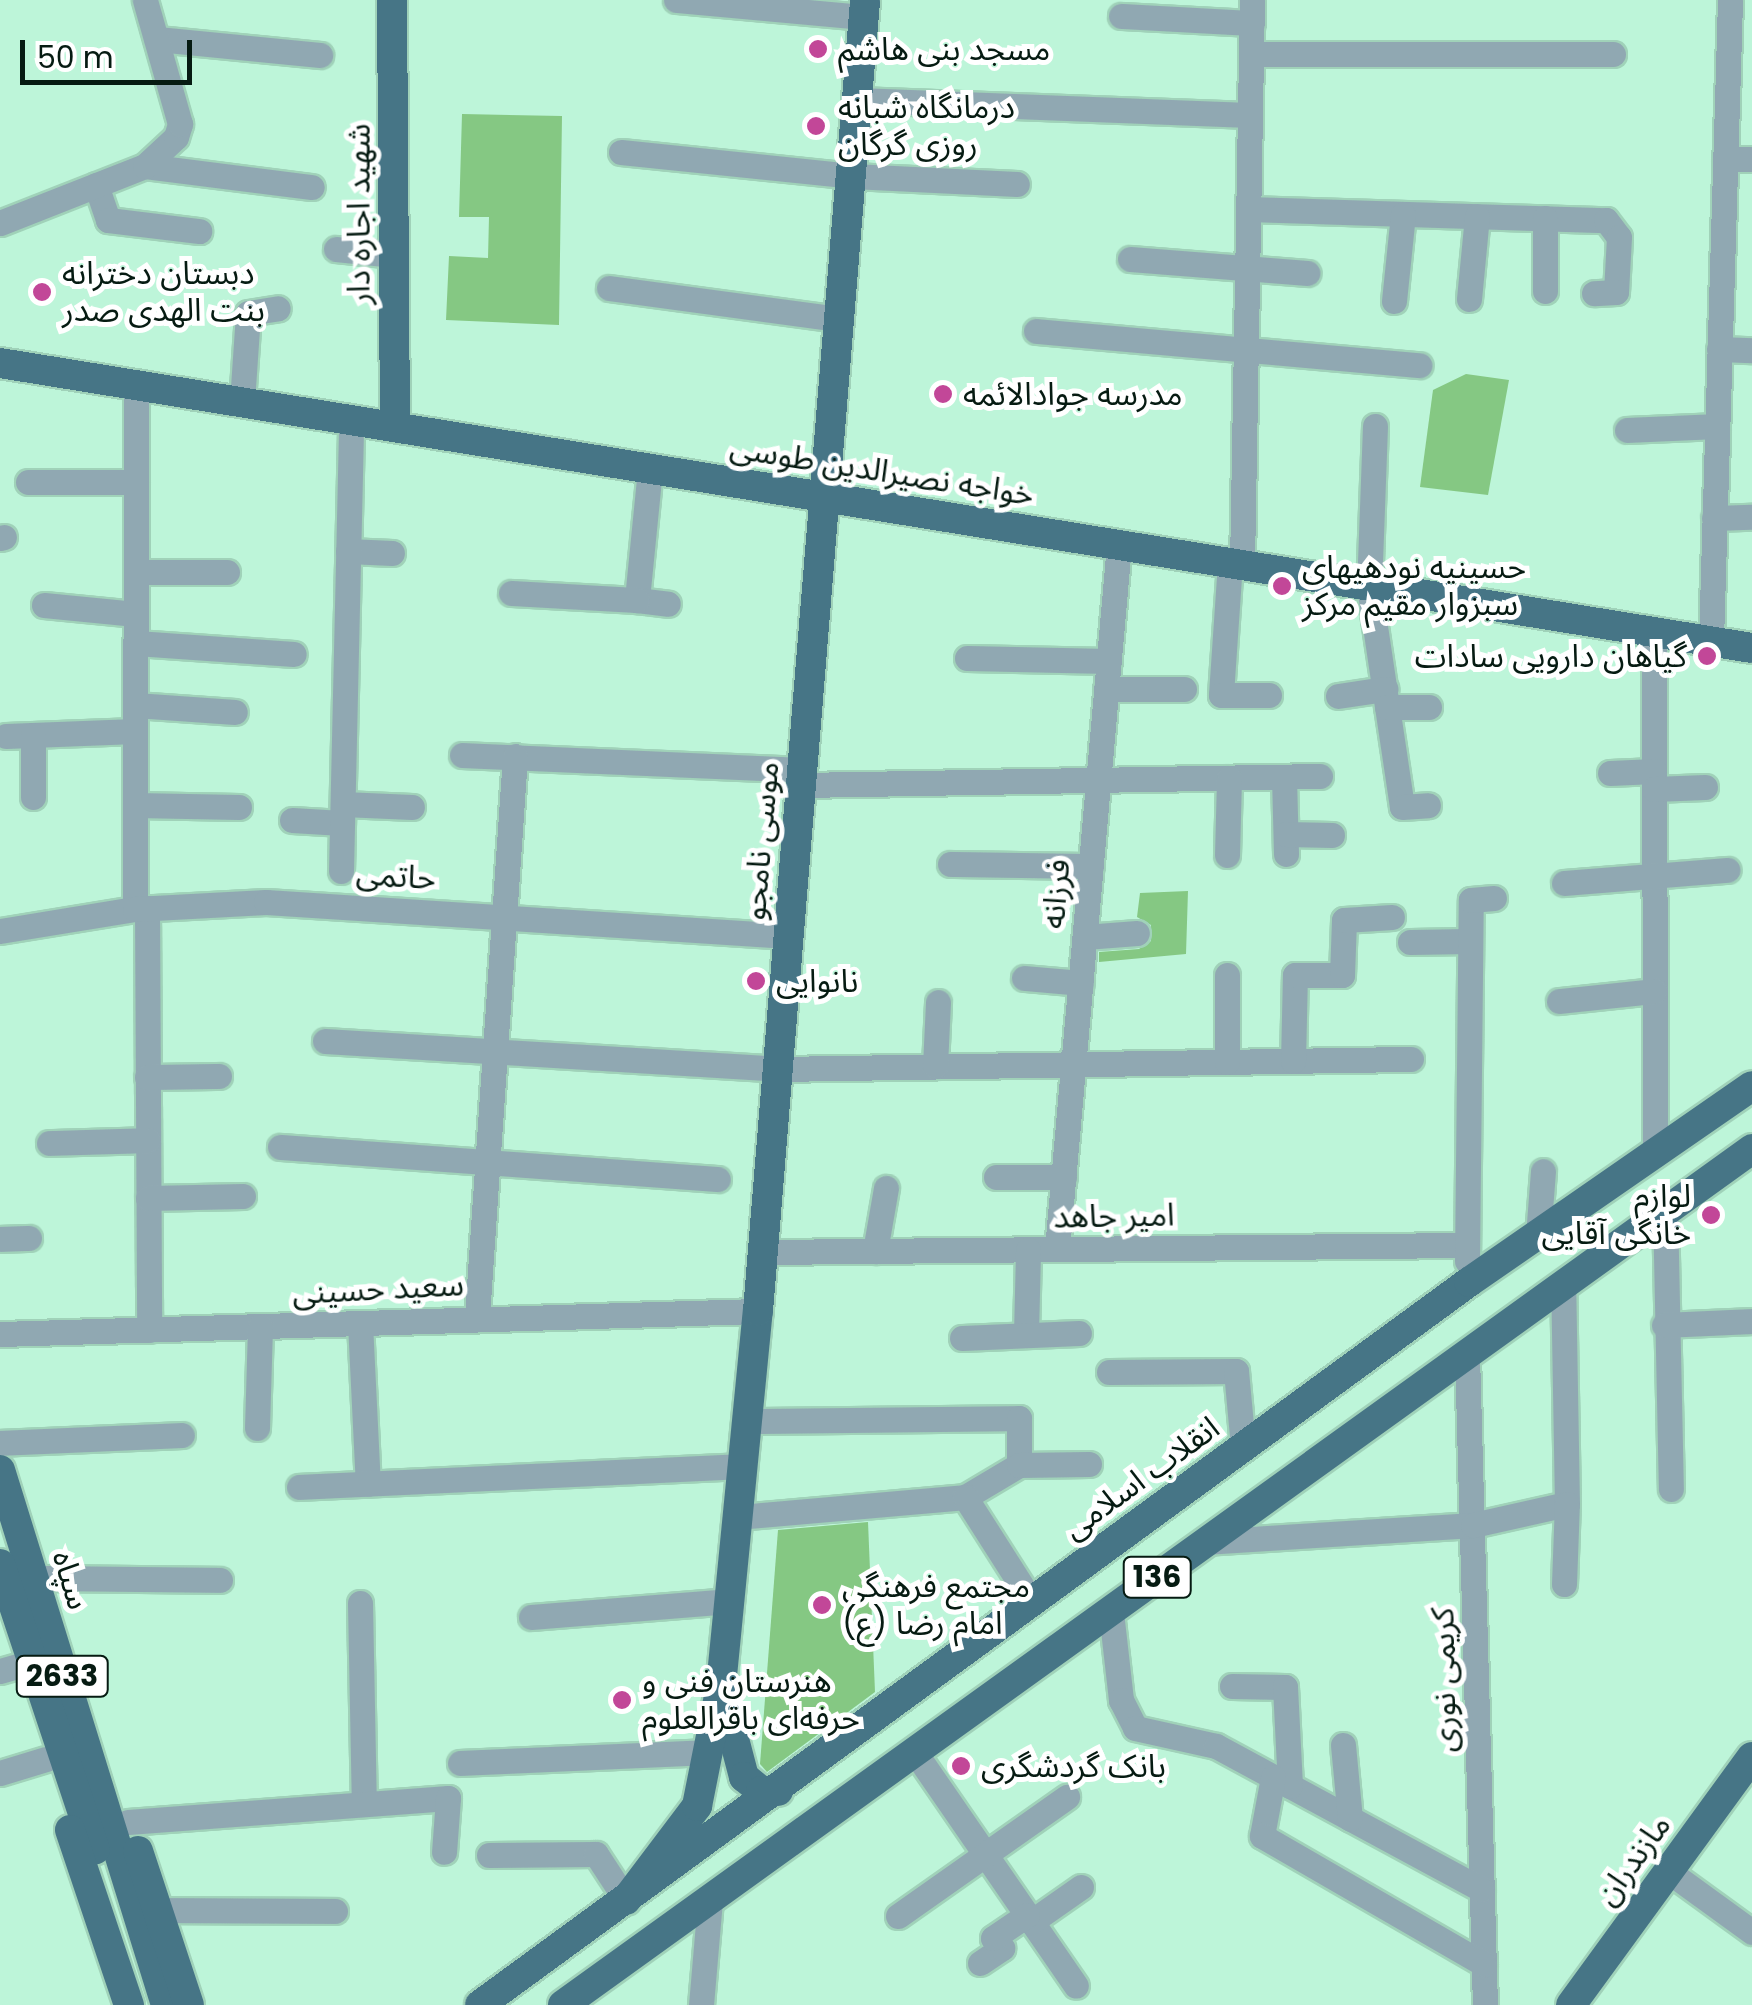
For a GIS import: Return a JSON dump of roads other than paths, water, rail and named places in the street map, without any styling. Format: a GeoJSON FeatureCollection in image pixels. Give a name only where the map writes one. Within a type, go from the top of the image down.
{"type":"FeatureCollection","features":[{"type":"Feature","properties":{"kind":"main road","name":"شهید اجاره دار"},"geometry":{"type":"LineString","coordinates":[[392,0],[395,427]]}},
{"type":"Feature","properties":{"kind":"main road","name":"موسی نامجو"},"geometry":{"type":"LineString","coordinates":[[626,1900],[653,1856],[691,1818],[721,1686],[758,1311],[864,9]]}},
{"type":"Feature","properties":{"kind":"main road","name":"خواجه نصیرالدین طوسی"},"geometry":{"type":"LineString","coordinates":[[0,363],[1119,545],[1235,571],[1369,586],[1752,648]]}},
{"type":"Feature","properties":{"kind":"main road","name":"انقلاب اسلامی"},"geometry":{"type":"LineString","coordinates":[[480,2005],[1470,1282],[1752,1086]]}},
{"type":"Feature","properties":{"kind":"main road","name":"136"},"geometry":{"type":"LineString","coordinates":[[562,2005],[1752,1149]]}},
{"type":"Feature","properties":{"kind":"main road","name":"سپاه"},"geometry":{"type":"LineString","coordinates":[[0,1470],[34,1578],[44,1658]]}},
{"type":"Feature","properties":{"kind":"main road","name":"سپاه"},"geometry":{"type":"LineString","coordinates":[[0,1564],[44,1658],[118,1885]]}},
{"type":"Feature","properties":{"kind":"main road","name":"2633"},"geometry":{"type":"LineString","coordinates":[[44,1658],[46,1759],[129,2005]]}},
{"type":"Feature","properties":{"kind":"main road","name":"2633"},"geometry":{"type":"LineString","coordinates":[[44,1658],[94,1722],[188,2005]]}},
{"type":"Feature","properties":{"kind":"main road","name":"موسی نامجو"},"geometry":{"type":"LineString","coordinates":[[721,1686],[744,1777],[761,1792],[778,1791]]}},
{"type":"Feature","properties":{"kind":"main road","name":"مازندران"},"geometry":{"type":"LineString","coordinates":[[1571,2005],[1752,1757]]}},
{"type":"Feature","properties":{"kind":"main road","name":"2633"},"geometry":{"type":"LineString","coordinates":[[118,1885],[148,2005]]}},
{"type":"Feature","properties":{"kind":"main road","name":"2633"},"geometry":{"type":"LineString","coordinates":[[118,1885],[166,2005]]}},
{"type":"Feature","properties":{"kind":"street"},"geometry":{"type":"LineString","coordinates":[[0,223],[144,166],[162,155],[180,124],[145,0]]}},
{"type":"Feature","properties":{"kind":"street"},"geometry":{"type":"LineString","coordinates":[[676,0],[864,9]]}},
{"type":"Feature","properties":{"kind":"street"},"geometry":{"type":"LineString","coordinates":[[1710,641],[1725,159],[1740,44],[1730,0]]}},
{"type":"Feature","properties":{"kind":"street"},"geometry":{"type":"LineString","coordinates":[[1121,16],[1252,12],[1246,352],[1235,571],[1221,695],[1270,695]]}},
{"type":"Feature","properties":{"kind":"street"},"geometry":{"type":"LineString","coordinates":[[156,40],[320,55]]}},
{"type":"Feature","properties":{"kind":"street"},"geometry":{"type":"LineString","coordinates":[[1251,54],[1613,54]]}},
{"type":"Feature","properties":{"kind":"street"},"geometry":{"type":"LineString","coordinates":[[857,100],[1250,115]]}},
{"type":"Feature","properties":{"kind":"street"},"geometry":{"type":"LineString","coordinates":[[622,152],[852,176],[1017,184]]}},
{"type":"Feature","properties":{"kind":"street"},"geometry":{"type":"LineString","coordinates":[[1725,159],[1752,159]]}},
{"type":"Feature","properties":{"kind":"street"},"geometry":{"type":"LineString","coordinates":[[144,166],[312,188]]}},
{"type":"Feature","properties":{"kind":"street"},"geometry":{"type":"LineString","coordinates":[[96,185],[108,220],[199,232]]}},
{"type":"Feature","properties":{"kind":"street"},"geometry":{"type":"LineString","coordinates":[[1248,209],[1606,220],[1619,237],[1605,292]]}},
{"type":"Feature","properties":{"kind":"street"},"geometry":{"type":"LineString","coordinates":[[1394,301],[1404,214]]}},
{"type":"Feature","properties":{"kind":"street"},"geometry":{"type":"LineString","coordinates":[[1469,299],[1477,216]]}},
{"type":"Feature","properties":{"kind":"street"},"geometry":{"type":"LineString","coordinates":[[1544,291],[1546,218]]}},
{"type":"Feature","properties":{"kind":"street"},"geometry":{"type":"LineString","coordinates":[[336,249],[394,255]]}},
{"type":"Feature","properties":{"kind":"street"},"geometry":{"type":"LineString","coordinates":[[1130,259],[1307,272]]}},
{"type":"Feature","properties":{"kind":"street"},"geometry":{"type":"LineString","coordinates":[[609,288],[839,320]]}},
{"type":"Feature","properties":{"kind":"street"},"geometry":{"type":"LineString","coordinates":[[242,402],[248,313],[278,308]]}},
{"type":"Feature","properties":{"kind":"street"},"geometry":{"type":"LineString","coordinates":[[1036,330],[1419,366]]}},
{"type":"Feature","properties":{"kind":"street"},"geometry":{"type":"LineString","coordinates":[[1719,349],[1752,350]]}},
{"type":"Feature","properties":{"kind":"street"},"geometry":{"type":"LineString","coordinates":[[136,385],[135,805],[148,1077],[149,1330]]}},
{"type":"Feature","properties":{"kind":"street"},"geometry":{"type":"LineString","coordinates":[[342,871],[350,420]]}},
{"type":"Feature","properties":{"kind":"street"},"geometry":{"type":"LineString","coordinates":[[1375,426],[1369,586],[1402,807],[1428,805]]}},
{"type":"Feature","properties":{"kind":"street"},"geometry":{"type":"LineString","coordinates":[[1626,430],[1717,426]]}},
{"type":"Feature","properties":{"kind":"street"},"geometry":{"type":"LineString","coordinates":[[637,600],[650,468]]}},
{"type":"Feature","properties":{"kind":"street"},"geometry":{"type":"LineString","coordinates":[[28,482],[136,482]]}},
{"type":"Feature","properties":{"kind":"street"},"geometry":{"type":"LineString","coordinates":[[1714,518],[1752,517]]}},
{"type":"Feature","properties":{"kind":"street","name":"فرزانه"},"geometry":{"type":"LineString","coordinates":[[1057,1250],[1119,545]]}},
{"type":"Feature","properties":{"kind":"street"},"geometry":{"type":"LineString","coordinates":[[348,551],[392,553]]}},
{"type":"Feature","properties":{"kind":"street"},"geometry":{"type":"LineString","coordinates":[[136,572],[227,572]]}},
{"type":"Feature","properties":{"kind":"street"},"geometry":{"type":"LineString","coordinates":[[511,593],[668,604]]}},
{"type":"Feature","properties":{"kind":"street"},"geometry":{"type":"LineString","coordinates":[[44,605],[136,614]]}},
{"type":"Feature","properties":{"kind":"street"},"geometry":{"type":"LineString","coordinates":[[1654,632],[1654,1155]]}},
{"type":"Feature","properties":{"kind":"street"},"geometry":{"type":"LineString","coordinates":[[136,643],[294,654]]}},
{"type":"Feature","properties":{"kind":"street"},"geometry":{"type":"LineString","coordinates":[[968,658],[1109,662]]}},
{"type":"Feature","properties":{"kind":"street"},"geometry":{"type":"LineString","coordinates":[[1106,689],[1184,689]]}},
{"type":"Feature","properties":{"kind":"street"},"geometry":{"type":"LineString","coordinates":[[1338,696],[1386,698],[1429,707]]}},
{"type":"Feature","properties":{"kind":"street"},"geometry":{"type":"LineString","coordinates":[[6,736],[135,718],[235,712]]}},
{"type":"Feature","properties":{"kind":"street"},"geometry":{"type":"LineString","coordinates":[[33,735],[33,797]]}},
{"type":"Feature","properties":{"kind":"street"},"geometry":{"type":"LineString","coordinates":[[462,755],[802,778],[1098,780],[1320,776]]}},
{"type":"Feature","properties":{"kind":"street"},"geometry":{"type":"LineString","coordinates":[[476,1316],[515,756]]}},
{"type":"Feature","properties":{"kind":"street"},"geometry":{"type":"LineString","coordinates":[[1610,773],[1705,787]]}},
{"type":"Feature","properties":{"kind":"street"},"geometry":{"type":"LineString","coordinates":[[1284,777],[1286,844],[1332,835]]}},
{"type":"Feature","properties":{"kind":"street"},"geometry":{"type":"LineString","coordinates":[[1226,854],[1229,778]]}},
{"type":"Feature","properties":{"kind":"street"},"geometry":{"type":"LineString","coordinates":[[135,805],[239,807]]}},
{"type":"Feature","properties":{"kind":"street"},"geometry":{"type":"LineString","coordinates":[[292,820],[412,807]]}},
{"type":"Feature","properties":{"kind":"street"},"geometry":{"type":"LineString","coordinates":[[950,864],[1091,866]]}},
{"type":"Feature","properties":{"kind":"street"},"geometry":{"type":"LineString","coordinates":[[1564,883],[1726,870]]}},
{"type":"Feature","properties":{"kind":"street"},"geometry":{"type":"LineString","coordinates":[[1470,1282],[1465,1245],[1471,900],[1494,898]]}},
{"type":"Feature","properties":{"kind":"street","name":"حاتمی"},"geometry":{"type":"LineString","coordinates":[[0,931],[141,908],[266,902],[788,936]]}},
{"type":"Feature","properties":{"kind":"street"},"geometry":{"type":"LineString","coordinates":[[1293,1060],[1295,974],[1342,975],[1344,920],[1392,917]]}},
{"type":"Feature","properties":{"kind":"street"},"geometry":{"type":"LineString","coordinates":[[1084,937],[1137,933]]}},
{"type":"Feature","properties":{"kind":"street"},"geometry":{"type":"LineString","coordinates":[[1410,942],[1470,941]]}},
{"type":"Feature","properties":{"kind":"street"},"geometry":{"type":"LineString","coordinates":[[1227,976],[1227,1062]]}},
{"type":"Feature","properties":{"kind":"street"},"geometry":{"type":"LineString","coordinates":[[1024,978],[1081,983]]}},
{"type":"Feature","properties":{"kind":"street"},"geometry":{"type":"LineString","coordinates":[[1559,1001],[1654,991]]}},
{"type":"Feature","properties":{"kind":"street"},"geometry":{"type":"LineString","coordinates":[[936,1066],[938,1002]]}},
{"type":"Feature","properties":{"kind":"street"},"geometry":{"type":"LineString","coordinates":[[325,1042],[496,1047],[778,1069],[1412,1058]]}},
{"type":"Feature","properties":{"kind":"street"},"geometry":{"type":"LineString","coordinates":[[148,1077],[219,1076]]}},
{"type":"Feature","properties":{"kind":"street"},"geometry":{"type":"LineString","coordinates":[[49,1143],[148,1140]]}},
{"type":"Feature","properties":{"kind":"street"},"geometry":{"type":"LineString","coordinates":[[280,1146],[718,1179]]}},
{"type":"Feature","properties":{"kind":"street"},"geometry":{"type":"LineString","coordinates":[[1538,1236],[1544,1171]]}},
{"type":"Feature","properties":{"kind":"street"},"geometry":{"type":"LineString","coordinates":[[996,1177],[1064,1177]]}},
{"type":"Feature","properties":{"kind":"street"},"geometry":{"type":"LineString","coordinates":[[876,1251],[886,1188]]}},
{"type":"Feature","properties":{"kind":"street"},"geometry":{"type":"LineString","coordinates":[[148,1198],[243,1196]]}},
{"type":"Feature","properties":{"kind":"street"},"geometry":{"type":"LineString","coordinates":[[1666,1208],[1664,1325],[1671,1488]]}},
{"type":"Feature","properties":{"kind":"street"},"geometry":{"type":"LineString","coordinates":[[0,1239],[29,1238]]}},
{"type":"Feature","properties":{"kind":"street","name":"امیر جاهد"},"geometry":{"type":"LineString","coordinates":[[763,1252],[1465,1245]]}},
{"type":"Feature","properties":{"kind":"street"},"geometry":{"type":"LineString","coordinates":[[1026,1334],[1028,1250]]}},
{"type":"Feature","properties":{"kind":"street"},"geometry":{"type":"LineString","coordinates":[[1563,1284],[1567,1504],[1564,1584]]}},
{"type":"Feature","properties":{"kind":"street","name":"سعید حسینی"},"geometry":{"type":"LineString","coordinates":[[0,1334],[476,1316],[758,1311]]}},
{"type":"Feature","properties":{"kind":"street"},"geometry":{"type":"LineString","coordinates":[[1664,1325],[1752,1321]]}},
{"type":"Feature","properties":{"kind":"street"},"geometry":{"type":"LineString","coordinates":[[360,1323],[368,1484]]}},
{"type":"Feature","properties":{"kind":"street"},"geometry":{"type":"LineString","coordinates":[[257,1428],[260,1326]]}},
{"type":"Feature","properties":{"kind":"street"},"geometry":{"type":"LineString","coordinates":[[962,1338],[1079,1333]]}},
{"type":"Feature","properties":{"kind":"street","name":"کریمی نوری"},"geometry":{"type":"LineString","coordinates":[[1467,1354],[1485,2005]]}},
{"type":"Feature","properties":{"kind":"street"},"geometry":{"type":"LineString","coordinates":[[1109,1372],[1236,1370],[1242,1448]]}},
{"type":"Feature","properties":{"kind":"street"},"geometry":{"type":"LineString","coordinates":[[748,1421],[1019,1418],[1018,1465]]}},
{"type":"Feature","properties":{"kind":"street"},"geometry":{"type":"LineString","coordinates":[[0,1444],[182,1435]]}},
{"type":"Feature","properties":{"kind":"street"},"geometry":{"type":"LineString","coordinates":[[738,1517],[965,1497],[1018,1465],[1089,1464]]}},
{"type":"Feature","properties":{"kind":"street"},"geometry":{"type":"LineString","coordinates":[[299,1487],[742,1466]]}},
{"type":"Feature","properties":{"kind":"street"},"geometry":{"type":"LineString","coordinates":[[965,1497],[1032,1602]]}},
{"type":"Feature","properties":{"kind":"street"},"geometry":{"type":"LineString","coordinates":[[1204,1542],[1473,1525],[1567,1504]]}},
{"type":"Feature","properties":{"kind":"street"},"geometry":{"type":"LineString","coordinates":[[34,1578],[220,1580]]}},
{"type":"Feature","properties":{"kind":"street"},"geometry":{"type":"LineString","coordinates":[[531,1617],[730,1602]]}},
{"type":"Feature","properties":{"kind":"street"},"geometry":{"type":"LineString","coordinates":[[360,1603],[364,1804]]}},
{"type":"Feature","properties":{"kind":"street"},"geometry":{"type":"LineString","coordinates":[[1111,1612],[1121,1700],[1135,1728],[1206,1742],[1482,1890]]}},
{"type":"Feature","properties":{"kind":"street"},"geometry":{"type":"LineString","coordinates":[[0,1671],[44,1658]]}},
{"type":"Feature","properties":{"kind":"street"},"geometry":{"type":"LineString","coordinates":[[1232,1686],[1285,1686],[1281,1782],[1262,1836],[1484,1964]]}},
{"type":"Feature","properties":{"kind":"street"},"geometry":{"type":"LineString","coordinates":[[1343,1745],[1350,1819]]}},
{"type":"Feature","properties":{"kind":"street"},"geometry":{"type":"LineString","coordinates":[[914,1751],[1076,1986]]}},
{"type":"Feature","properties":{"kind":"street"},"geometry":{"type":"LineString","coordinates":[[460,1763],[709,1752]]}},
{"type":"Feature","properties":{"kind":"street"},"geometry":{"type":"LineString","coordinates":[[0,1773],[46,1759]]}},
{"type":"Feature","properties":{"kind":"street"},"geometry":{"type":"LineString","coordinates":[[898,1916],[1067,1797]]}},
{"type":"Feature","properties":{"kind":"street"},"geometry":{"type":"LineString","coordinates":[[128,1822],[448,1798],[444,1852]]}},
{"type":"Feature","properties":{"kind":"street"},"geometry":{"type":"LineString","coordinates":[[489,1854],[596,1854],[626,1900]]}},
{"type":"Feature","properties":{"kind":"street"},"geometry":{"type":"LineString","coordinates":[[1668,1871],[1752,1932]]}},
{"type":"Feature","properties":{"kind":"street"},"geometry":{"type":"LineString","coordinates":[[980,1963],[1002,1948],[993,1938],[1081,1887]]}},
{"type":"Feature","properties":{"kind":"street"},"geometry":{"type":"LineString","coordinates":[[701,2005],[710,1900]]}},
{"type":"Feature","properties":{"kind":"street"},"geometry":{"type":"LineString","coordinates":[[158,1910],[335,1910]]}},
{"type":"Feature","properties":{"kind":"place","name":"مسجد بنی هاشم"},"geometry":{"type":"Point","coordinates":[818,49]}},
{"type":"Feature","properties":{"kind":"place","name":"درمانگاه شبانه روزی گرگان"},"geometry":{"type":"Point","coordinates":[816,126]}},
{"type":"Feature","properties":{"kind":"place","name":"دبستان دخترانه بنت الهدی صدر"},"geometry":{"type":"Point","coordinates":[42,292]}},
{"type":"Feature","properties":{"kind":"place","name":"مدرسه جوادالائمه"},"geometry":{"type":"Point","coordinates":[943,394]}},
{"type":"Feature","properties":{"kind":"place","name":"حسینیه نودهیهای سبزوار مقیم مرکز"},"geometry":{"type":"Point","coordinates":[1282,586]}},
{"type":"Feature","properties":{"kind":"place","name":"گیاهان دارویی سادات"},"geometry":{"type":"Point","coordinates":[1707,656]}},
{"type":"Feature","properties":{"kind":"place","name":"نانوایی"},"geometry":{"type":"Point","coordinates":[756,981]}},
{"type":"Feature","properties":{"kind":"place","name":"لوازم خانگی آقایی"},"geometry":{"type":"Point","coordinates":[1711,1215]}},
{"type":"Feature","properties":{"kind":"place","name":"مجتمع فرهنگی امام رضا (ع)"},"geometry":{"type":"Point","coordinates":[822,1605]}},
{"type":"Feature","properties":{"kind":"place","name":"هنرستان فنی و حرفه‌ای باقرالعلوم"},"geometry":{"type":"Point","coordinates":[622,1700]}},
{"type":"Feature","properties":{"kind":"place","name":"بانک گردشگری"},"geometry":{"type":"Point","coordinates":[961,1766]}}]}
